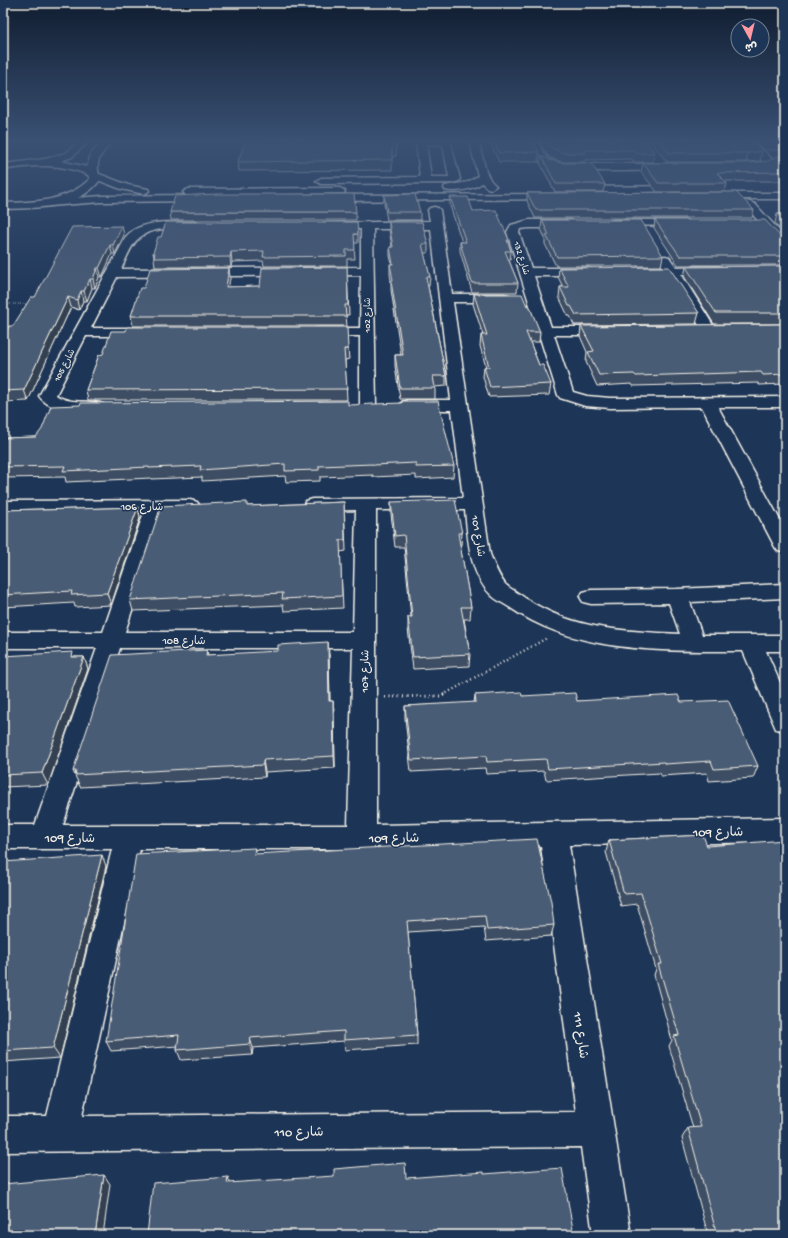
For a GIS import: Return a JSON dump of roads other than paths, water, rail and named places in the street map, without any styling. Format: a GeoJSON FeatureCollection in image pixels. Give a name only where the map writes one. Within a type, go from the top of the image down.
{"type":"FeatureCollection","features":[{"type":"Feature","properties":{"kind":"street"},"geometry":{"type":"LineString","coordinates":[[49,203],[69,197]]}},
{"type":"Feature","properties":{"kind":"street"},"geometry":{"type":"LineString","coordinates":[[3,206],[102,199],[262,197]]}},
{"type":"Feature","properties":{"kind":"street"},"geometry":{"type":"LineString","coordinates":[[418,197],[433,207],[457,197]]}},
{"type":"Feature","properties":{"kind":"street"},"geometry":{"type":"LineString","coordinates":[[452,197],[511,197]]}},
{"type":"Feature","properties":{"kind":"street"},"geometry":{"type":"LineString","coordinates":[[718,197],[736,200],[751,206],[785,244]]}},
{"type":"Feature","properties":{"kind":"street"},"geometry":{"type":"LineString","coordinates":[[751,206],[754,200],[763,197]]}},
{"type":"Feature","properties":{"kind":"street"},"geometry":{"type":"LineString","coordinates":[[3,217],[12,212],[36,204]]}},
{"type":"Feature","properties":{"kind":"street","name":"شارع 101"},"geometry":{"type":"LineString","coordinates":[[433,207],[480,554],[485,567],[499,590],[531,612],[567,627],[606,637],[694,643],[785,643]]}},
{"type":"Feature","properties":{"kind":"street"},"geometry":{"type":"LineString","coordinates":[[643,223],[651,237]]}},
{"type":"Feature","properties":{"kind":"street"},"geometry":{"type":"LineString","coordinates":[[605,224],[696,223]]}},
{"type":"Feature","properties":{"kind":"street"},"geometry":{"type":"LineString","coordinates":[[750,223],[766,223]]}},
{"type":"Feature","properties":{"kind":"street","name":"شارع 132"},"geometry":{"type":"LineString","coordinates":[[582,224],[529,224],[515,227],[513,232],[566,395],[573,398],[610,403],[785,402]]}},
{"type":"Feature","properties":{"kind":"street"},"geometry":{"type":"LineString","coordinates":[[312,225],[436,225]]}},
{"type":"Feature","properties":{"kind":"street","name":"شارع 102"},"geometry":{"type":"LineString","coordinates":[[367,225],[368,332],[374,406],[460,405]]}},
{"type":"Feature","properties":{"kind":"street","name":"شارع 105"},"geometry":{"type":"LineString","coordinates":[[112,407],[80,407],[58,404],[47,396],[132,237],[140,230],[154,226],[209,226]]}},
{"type":"Feature","properties":{"kind":"street"},"geometry":{"type":"LineString","coordinates":[[660,250],[709,330]]}},
{"type":"Feature","properties":{"kind":"street"},"geometry":{"type":"LineString","coordinates":[[626,271],[725,270]]}},
{"type":"Feature","properties":{"kind":"street"},"geometry":{"type":"LineString","coordinates":[[113,273],[367,271]]}},
{"type":"Feature","properties":{"kind":"street"},"geometry":{"type":"LineString","coordinates":[[526,272],[603,272]]}},
{"type":"Feature","properties":{"kind":"street"},"geometry":{"type":"LineString","coordinates":[[446,298],[535,298]]}},
{"type":"Feature","properties":{"kind":"street"},"geometry":{"type":"LineString","coordinates":[[693,330],[724,330]]}},
{"type":"Feature","properties":{"kind":"street"},"geometry":{"type":"LineString","coordinates":[[546,331],[623,331]]}},
{"type":"Feature","properties":{"kind":"street"},"geometry":{"type":"LineString","coordinates":[[81,332],[153,332]]}},
{"type":"Feature","properties":{"kind":"street"},"geometry":{"type":"LineString","coordinates":[[304,332],[368,332]]}},
{"type":"Feature","properties":{"kind":"street"},"geometry":{"type":"LineString","coordinates":[[707,402],[785,547]]}},
{"type":"Feature","properties":{"kind":"street"},"geometry":{"type":"LineString","coordinates":[[296,505],[474,504]]}},
{"type":"Feature","properties":{"kind":"street","name":"شارع 107"},"geometry":{"type":"LineString","coordinates":[[362,837],[366,505]]}},
{"type":"Feature","properties":{"kind":"street"},"geometry":{"type":"LineString","coordinates":[[45,837],[156,506]]}},
{"type":"Feature","properties":{"kind":"street","name":"شارع 106"},"geometry":{"type":"LineString","coordinates":[[3,507],[210,506]]}},
{"type":"Feature","properties":{"kind":"street"},"geometry":{"type":"LineString","coordinates":[[591,597],[677,596],[785,591]]}},
{"type":"Feature","properties":{"kind":"street"},"geometry":{"type":"LineString","coordinates":[[677,596],[694,643]]}},
{"type":"Feature","properties":{"kind":"street","name":"شارع 108"},"geometry":{"type":"LineString","coordinates":[[3,640],[364,640]]}},
{"type":"Feature","properties":{"kind":"street"},"geometry":{"type":"LineString","coordinates":[[751,643],[785,722]]}},
{"type":"Feature","properties":{"kind":"street","name":"شارع 109"},"geometry":{"type":"LineString","coordinates":[[3,837],[362,837],[785,830]]}},
{"type":"Feature","properties":{"kind":"street","name":"شارع 111"},"geometry":{"type":"LineString","coordinates":[[553,834],[595,1129],[612,1235]]}},
{"type":"Feature","properties":{"kind":"street"},"geometry":{"type":"LineString","coordinates":[[60,1134],[128,837]]}},
{"type":"Feature","properties":{"kind":"street","name":"شارع 110"},"geometry":{"type":"LineString","coordinates":[[3,1134],[595,1129]]}}]}
